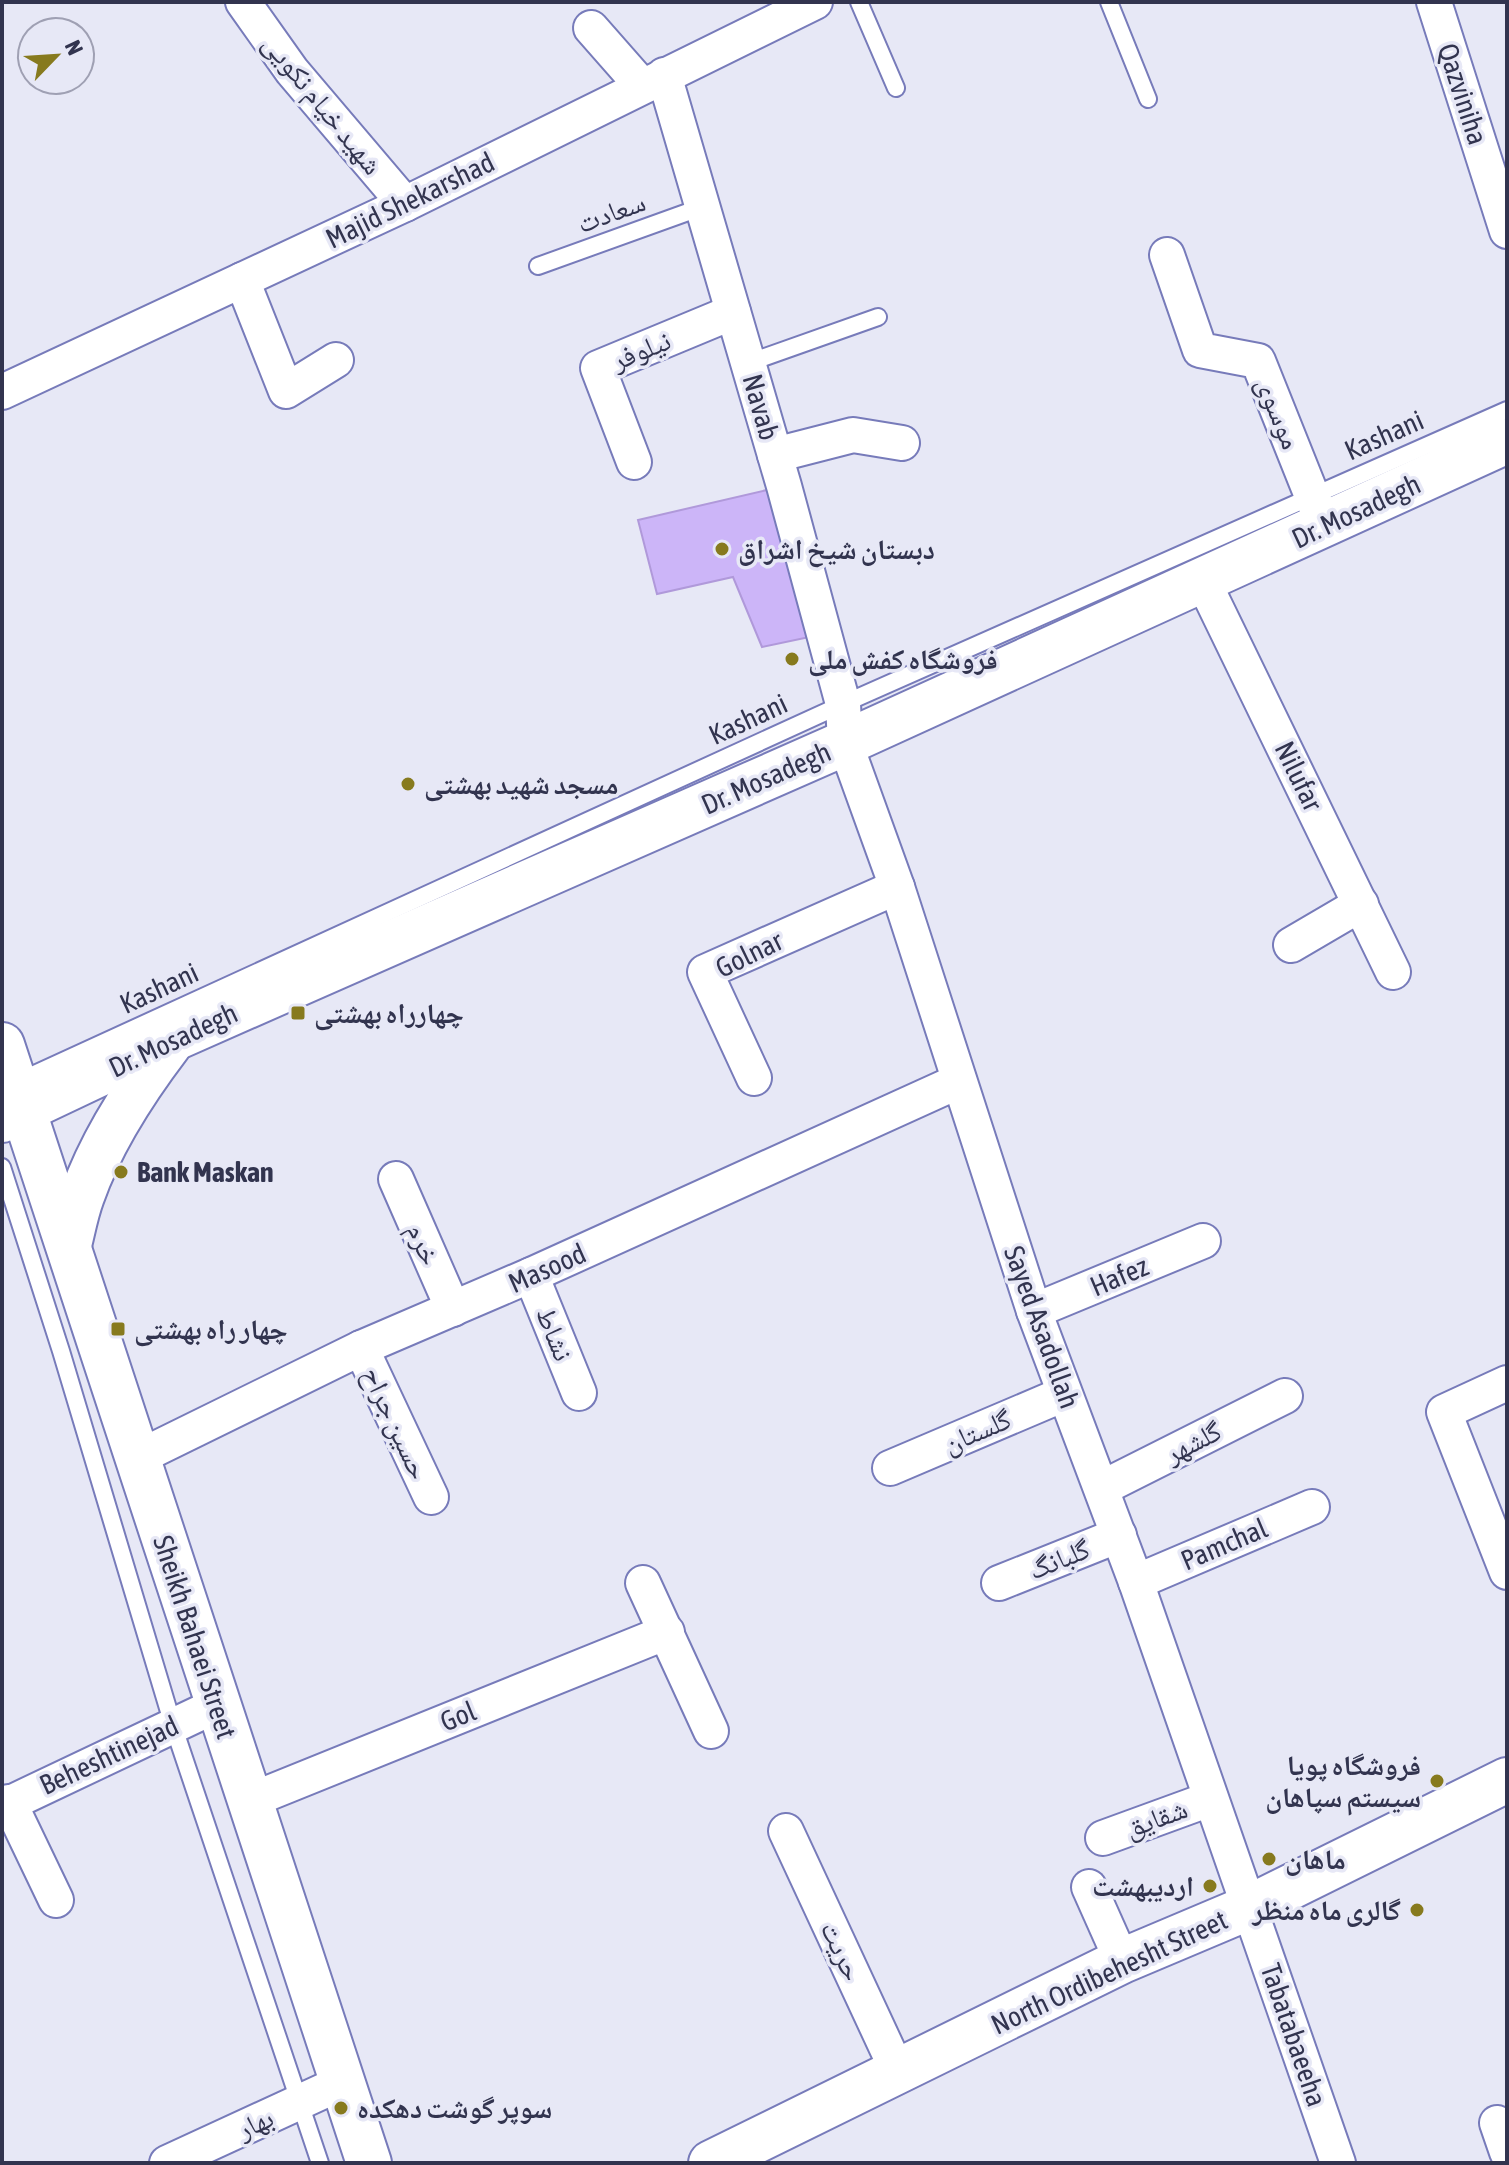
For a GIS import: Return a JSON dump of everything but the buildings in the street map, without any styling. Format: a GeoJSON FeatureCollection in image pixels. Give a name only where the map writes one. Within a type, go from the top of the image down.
{"type":"FeatureCollection","features":[{"type":"Feature","properties":{"kind":"main road","name":"Dr. Mosadegh"},"geometry":{"type":"LineString","coordinates":[[9,1090],[175,1038],[844,724],[1203,581],[1318,511],[1507,441]]}},
{"type":"Feature","properties":{"kind":"main road"},"geometry":{"type":"LineString","coordinates":[[69,1245],[82,1196],[98,1161],[136,1089],[175,1038]]}},
{"type":"Feature","properties":{"kind":"main road","name":"Sheikh Bahaei Street"},"geometry":{"type":"LineString","coordinates":[[9,1090],[69,1245],[369,2163]]}},
{"type":"Feature","properties":{"kind":"main road","name":"North Ordibehesht Street"},"geometry":{"type":"LineString","coordinates":[[711,2163],[1122,1961],[1250,1907],[1507,1780]]}},
{"type":"Feature","properties":{"kind":"street","name":"شهید خیام نکویی"},"geometry":{"type":"LineString","coordinates":[[243,2],[292,71],[405,204]]}},
{"type":"Feature","properties":{"kind":"street","name":"Majid Shekarshad"},"geometry":{"type":"LineString","coordinates":[[2,392],[405,204],[815,2]]}},
{"type":"Feature","properties":{"kind":"street","name":"Qazviniha"},"geometry":{"type":"LineString","coordinates":[[1434,2],[1507,231]]}},
{"type":"Feature","properties":{"kind":"street"},"geometry":{"type":"LineString","coordinates":[[591,28],[653,80]]}},
{"type":"Feature","properties":{"kind":"street","name":"Navab"},"geometry":{"type":"LineString","coordinates":[[653,80],[702,207],[775,455],[844,724]]}},
{"type":"Feature","properties":{"kind":"street","name":"موسوی"},"geometry":{"type":"LineString","coordinates":[[1167,255],[1200,350],[1258,361],[1318,511]]}},
{"type":"Feature","properties":{"kind":"street"},"geometry":{"type":"LineString","coordinates":[[242,280],[286,391],[336,360]]}},
{"type":"Feature","properties":{"kind":"street","name":"نیلوفر"},"geometry":{"type":"LineString","coordinates":[[634,462],[598,368],[733,312]]}},
{"type":"Feature","properties":{"kind":"street"},"geometry":{"type":"LineString","coordinates":[[775,455],[853,435],[902,443]]}},
{"type":"Feature","properties":{"kind":"street","name":"Nilufar"},"geometry":{"type":"LineString","coordinates":[[1203,581],[1393,972]]}},
{"type":"Feature","properties":{"kind":"street","name":"Sayed Asadollah"},"geometry":{"type":"LineString","coordinates":[[844,724],[1034,1311],[1102,1488],[1250,1907]]}},
{"type":"Feature","properties":{"kind":"street","name":"Golnar"},"geometry":{"type":"LineString","coordinates":[[754,1078],[705,972],[897,887]]}},
{"type":"Feature","properties":{"kind":"street"},"geometry":{"type":"LineString","coordinates":[[1291,945],[1361,904]]}},
{"type":"Feature","properties":{"kind":"street","name":"Masood"},"geometry":{"type":"LineString","coordinates":[[137,1458],[361,1348],[531,1275],[959,1081]]}},
{"type":"Feature","properties":{"kind":"street","name":"خرم"},"geometry":{"type":"LineString","coordinates":[[396,1179],[453,1309]]}},
{"type":"Feature","properties":{"kind":"street","name":"Hafez"},"geometry":{"type":"LineString","coordinates":[[1034,1311],[1203,1241]]}},
{"type":"Feature","properties":{"kind":"street","name":"نشاط"},"geometry":{"type":"LineString","coordinates":[[531,1275],[579,1393]]}},
{"type":"Feature","properties":{"kind":"street","name":"حسین جراح"},"geometry":{"type":"LineString","coordinates":[[361,1348],[431,1497]]}},
{"type":"Feature","properties":{"kind":"street"},"geometry":{"type":"LineString","coordinates":[[1507,1383],[1444,1412],[1507,1572]]}},
{"type":"Feature","properties":{"kind":"street","name":"گلستان"},"geometry":{"type":"LineString","coordinates":[[890,1468],[1064,1394]]}},
{"type":"Feature","properties":{"kind":"street","name":"گلشهر"},"geometry":{"type":"LineString","coordinates":[[1102,1488],[1285,1396]]}},
{"type":"Feature","properties":{"kind":"street","name":"Pamchal"},"geometry":{"type":"LineString","coordinates":[[1136,1582],[1312,1507]]}},
{"type":"Feature","properties":{"kind":"street","name":"گلبانگ"},"geometry":{"type":"LineString","coordinates":[[999,1583],[1119,1535]]}},
{"type":"Feature","properties":{"kind":"street"},"geometry":{"type":"LineString","coordinates":[[643,1583],[711,1731]]}},
{"type":"Feature","properties":{"kind":"street","name":"Gol"},"geometry":{"type":"LineString","coordinates":[[249,1801],[667,1632]]}},
{"type":"Feature","properties":{"kind":"street","name":"Beheshtinejad"},"geometry":{"type":"LineString","coordinates":[[5,1804],[217,1705]]}},
{"type":"Feature","properties":{"kind":"street","name":"شقایق"},"geometry":{"type":"LineString","coordinates":[[1103,1838],[1210,1799]]}},
{"type":"Feature","properties":{"kind":"street"},"geometry":{"type":"LineString","coordinates":[[5,1804],[56,1900]]}},
{"type":"Feature","properties":{"kind":"street","name":"حریت"},"geometry":{"type":"LineString","coordinates":[[786,1831],[898,2072]]}},
{"type":"Feature","properties":{"kind":"street"},"geometry":{"type":"LineString","coordinates":[[1089,1887],[1122,1961]]}},
{"type":"Feature","properties":{"kind":"street","name":"Tabatabaeeha"},"geometry":{"type":"LineString","coordinates":[[1250,1907],[1338,2163]]}},
{"type":"Feature","properties":{"kind":"street","name":"بهار"},"geometry":{"type":"LineString","coordinates":[[167,2163],[343,2082]]}},
{"type":"Feature","properties":{"kind":"lane"},"geometry":{"type":"LineString","coordinates":[[859,2],[896,88]]}},
{"type":"Feature","properties":{"kind":"lane"},"geometry":{"type":"LineString","coordinates":[[1109,2],[1148,99]]}},
{"type":"Feature","properties":{"kind":"lane","name":"سعادت"},"geometry":{"type":"LineString","coordinates":[[538,266],[702,207]]}},
{"type":"Feature","properties":{"kind":"lane"},"geometry":{"type":"LineString","coordinates":[[748,363],[878,317]]}},
{"type":"Feature","properties":{"kind":"lane","name":"Kashani"},"geometry":{"type":"LineString","coordinates":[[9,1090],[844,724],[1318,511],[1507,410]]}},
{"type":"Feature","properties":{"kind":"lane","name":"Sheikh Bahaei Street"},"geometry":{"type":"LineString","coordinates":[[2,1167],[61,1351],[173,1725],[320,2163]]}},
{"type":"Feature","properties":{"kind":"place","name":"دبستان شیخ اشراق"},"geometry":{"type":"Point","coordinates":[722,549]}},
{"type":"Feature","properties":{"kind":"place","name":"فروشگاه کفش ملی"},"geometry":{"type":"Point","coordinates":[792,659]}},
{"type":"Feature","properties":{"kind":"place","name":"مسجد شهید بهشتی"},"geometry":{"type":"Point","coordinates":[408,784]}},
{"type":"Feature","properties":{"kind":"place","name":"چهارراه بهشتی"},"geometry":{"type":"Point","coordinates":[298,1013]}},
{"type":"Feature","properties":{"kind":"place","name":"Bank Maskan"},"geometry":{"type":"Point","coordinates":[121,1172]}},
{"type":"Feature","properties":{"kind":"place","name":"چهار راه بهشتی"},"geometry":{"type":"Point","coordinates":[118,1329]}},
{"type":"Feature","properties":{"kind":"place","name":"فروشگاه پویا سیستم سپاهان"},"geometry":{"type":"Point","coordinates":[1437,1781]}},
{"type":"Feature","properties":{"kind":"place","name":"ماهان"},"geometry":{"type":"Point","coordinates":[1269,1859]}},
{"type":"Feature","properties":{"kind":"place","name":"اردیبهشت"},"geometry":{"type":"Point","coordinates":[1210,1886]}},
{"type":"Feature","properties":{"kind":"place","name":"گالری ماه منظر"},"geometry":{"type":"Point","coordinates":[1417,1910]}},
{"type":"Feature","properties":{"kind":"place","name":"سوپر گوشت دهکده"},"geometry":{"type":"Point","coordinates":[341,2108]}}]}
